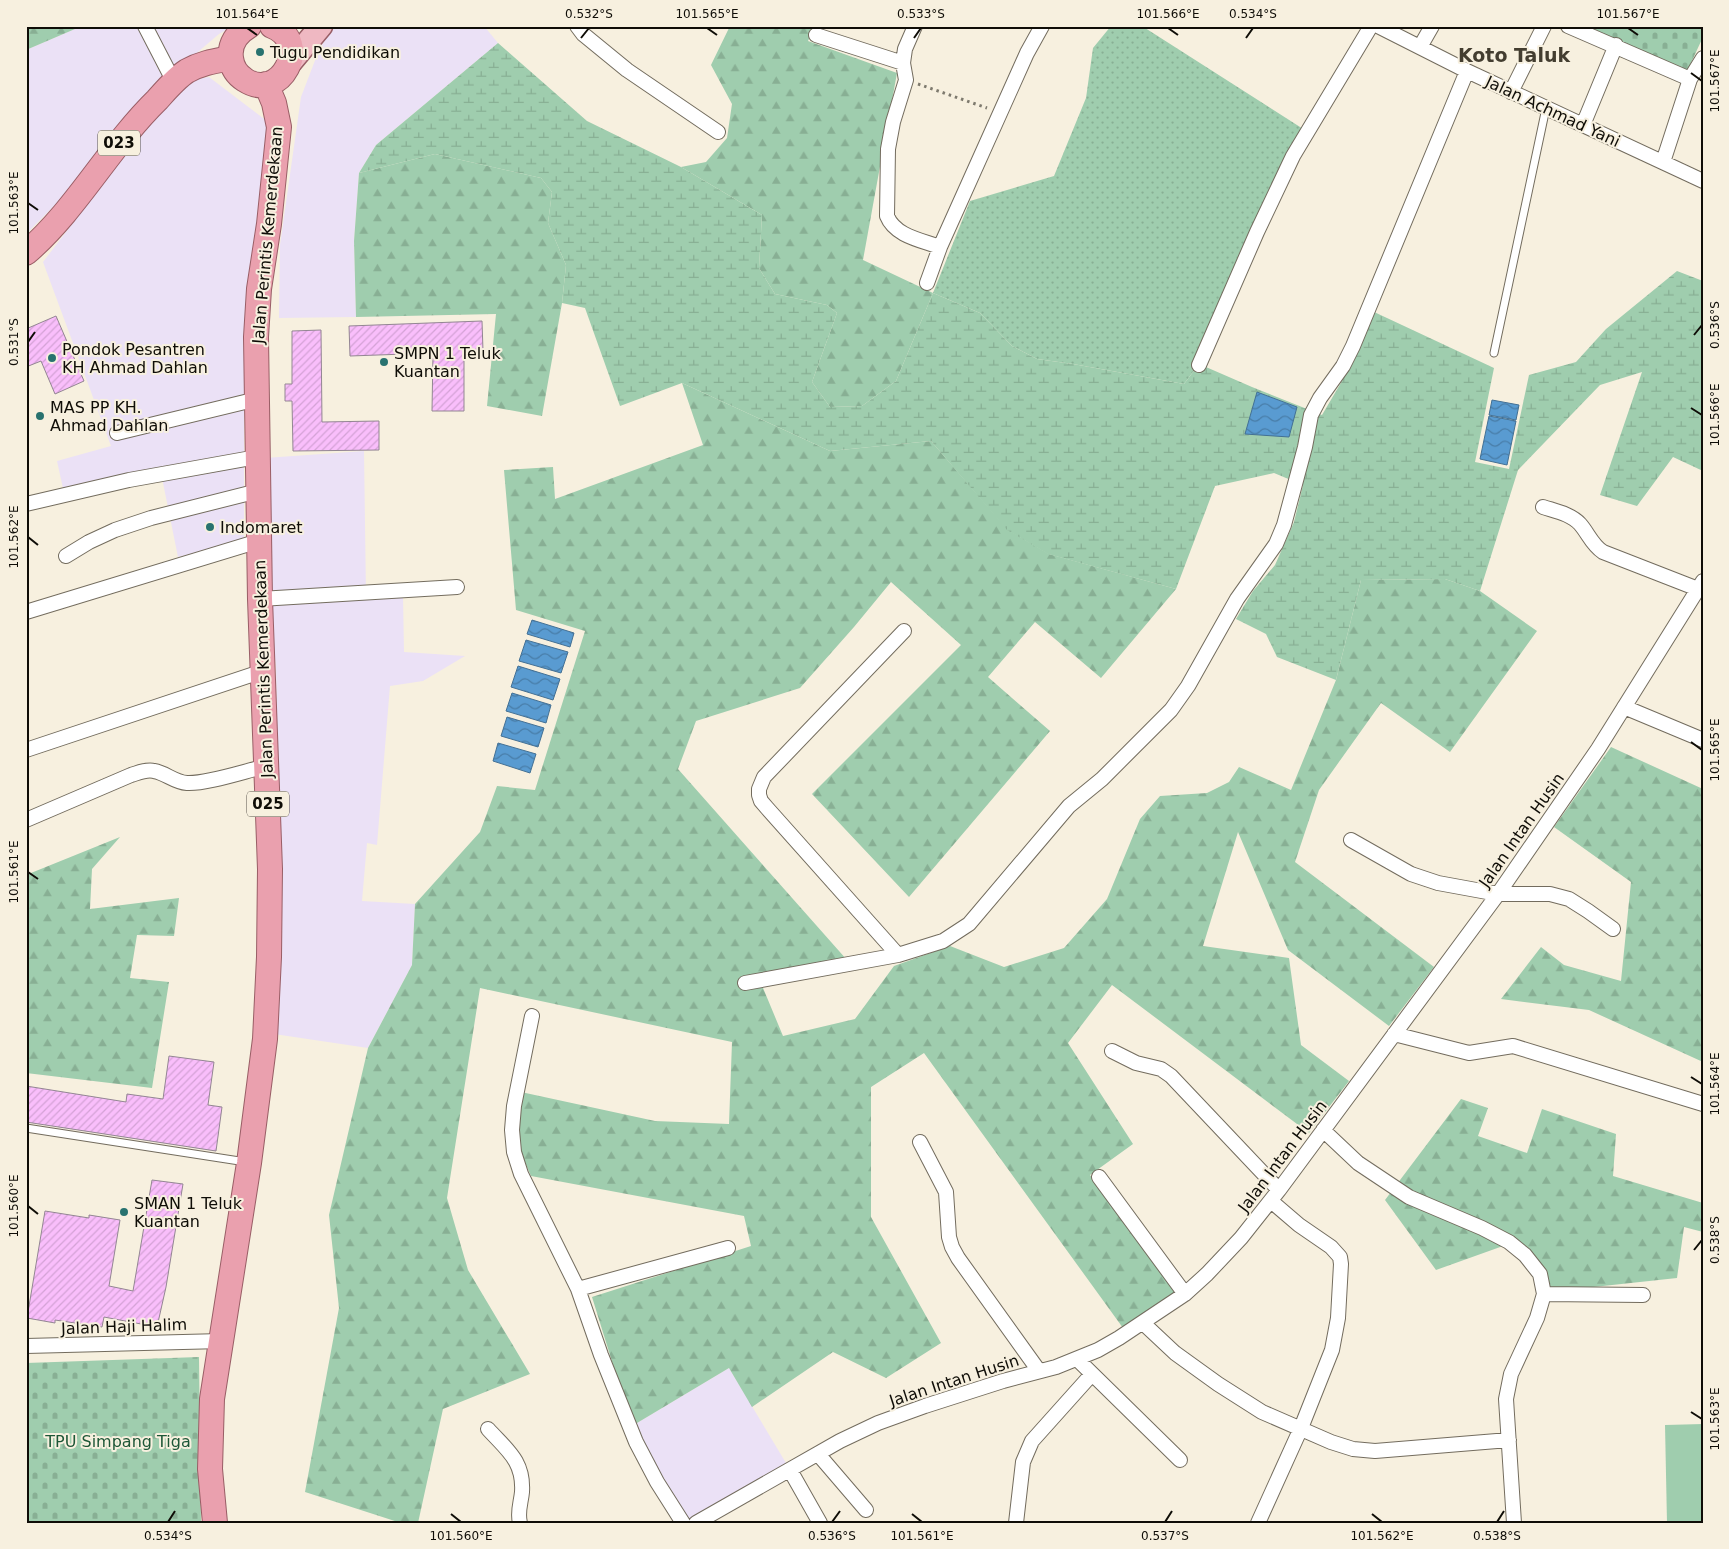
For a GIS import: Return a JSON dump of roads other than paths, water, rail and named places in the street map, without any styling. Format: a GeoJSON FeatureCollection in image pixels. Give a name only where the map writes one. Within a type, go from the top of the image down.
{"type":"FeatureCollection","features":[{"type":"Feature","properties":{"kind":"highway"},"geometry":{"type":"LineString","coordinates":[[248,26],[234,40],[231,58],[239,76],[256,84],[266,84],[281,77],[290,63],[289,43],[284,34],[272,26]]}},
{"type":"Feature","properties":{"kind":"highway","name":"023"},"geometry":{"type":"LineString","coordinates":[[26,253],[54,228],[140,116],[174,82],[186,72],[205,62],[231,58]]}},
{"type":"Feature","properties":{"kind":"highway","name":"Jalan Perintis Kemerdekaan"},"geometry":{"type":"LineString","coordinates":[[215,1523],[210,1469],[212,1399],[249,1163],[265,1039],[269,957],[270,869],[260,598],[256,337],[259,289],[279,127],[274,103],[266,84]]}},
{"type":"Feature","properties":{"kind":"main road"},"geometry":{"type":"LineString","coordinates":[[290,63],[321,26]]}},
{"type":"Feature","properties":{"kind":"street"},"geometry":{"type":"LineString","coordinates":[[144,26],[174,82]]}},
{"type":"Feature","properties":{"kind":"street"},"geometry":{"type":"LineString","coordinates":[[577,26],[583,34],[627,70],[718,132]]}},
{"type":"Feature","properties":{"kind":"street"},"geometry":{"type":"LineString","coordinates":[[915,26],[905,49],[903,63],[906,80],[893,122],[888,149],[887,216],[889,222],[898,231],[940,247]]}},
{"type":"Feature","properties":{"kind":"street"},"geometry":{"type":"LineString","coordinates":[[927,282],[940,247],[1000,113],[1027,53],[1042,26]]}},
{"type":"Feature","properties":{"kind":"street"},"geometry":{"type":"LineString","coordinates":[[1199,364],[1257,232],[1293,156],[1372,26]]}},
{"type":"Feature","properties":{"kind":"street","name":"Jalan Achmad Yani"},"geometry":{"type":"LineString","coordinates":[[1378,26],[1511,92],[1703,181]]}},
{"type":"Feature","properties":{"kind":"street"},"geometry":{"type":"LineString","coordinates":[[1420,47],[1432,26]]}},
{"type":"Feature","properties":{"kind":"street"},"geometry":{"type":"LineString","coordinates":[[1511,92],[1544,26]]}},
{"type":"Feature","properties":{"kind":"street"},"geometry":{"type":"LineString","coordinates":[[1568,26],[1690,79]]}},
{"type":"Feature","properties":{"kind":"street"},"geometry":{"type":"LineString","coordinates":[[816,35],[903,63]]}},
{"type":"Feature","properties":{"kind":"street"},"geometry":{"type":"LineString","coordinates":[[1583,125],[1616,46]]}},
{"type":"Feature","properties":{"kind":"street"},"geometry":{"type":"LineString","coordinates":[[1663,162],[1690,79],[1703,58]]}},
{"type":"Feature","properties":{"kind":"street"},"geometry":{"type":"LineString","coordinates":[[745,983],[898,954],[943,940],[969,924],[1068,806],[1102,779],[1170,710],[1188,686],[1237,599],[1276,544],[1286,516],[1311,416],[1320,398],[1343,366],[1353,346],[1467,71]]}},
{"type":"Feature","properties":{"kind":"street"},"geometry":{"type":"LineString","coordinates":[[117,433],[257,399]]}},
{"type":"Feature","properties":{"kind":"street"},"geometry":{"type":"LineString","coordinates":[[26,504],[128,480],[257,457]]}},
{"type":"Feature","properties":{"kind":"street"},"geometry":{"type":"LineString","coordinates":[[66,556],[89,542],[115,530],[151,518],[258,491]]}},
{"type":"Feature","properties":{"kind":"street"},"geometry":{"type":"LineString","coordinates":[[1543,507],[1575,520],[1588,534],[1597,548],[1603,552],[1700,585]]}},
{"type":"Feature","properties":{"kind":"street"},"geometry":{"type":"LineString","coordinates":[[26,612],[259,542]]}},
{"type":"Feature","properties":{"kind":"street","name":"Jalan Intan Husin"},"geometry":{"type":"LineString","coordinates":[[696,1523],[840,1441],[878,1423],[924,1406],[1077,1359],[1105,1346],[1185,1294],[1207,1274],[1241,1238],[1275,1195],[1498,894],[1624,708],[1700,585]]}},
{"type":"Feature","properties":{"kind":"street"},"geometry":{"type":"LineString","coordinates":[[260,598],[457,588]]}},
{"type":"Feature","properties":{"kind":"street"},"geometry":{"type":"LineString","coordinates":[[898,954],[761,801],[759,788],[764,777],[904,631]]}},
{"type":"Feature","properties":{"kind":"street"},"geometry":{"type":"LineString","coordinates":[[26,750],[263,671]]}},
{"type":"Feature","properties":{"kind":"street"},"geometry":{"type":"LineString","coordinates":[[1624,708],[1703,740]]}},
{"type":"Feature","properties":{"kind":"street"},"geometry":{"type":"LineString","coordinates":[[26,820],[147,770],[155,771],[177,782],[188,783],[267,766]]}},
{"type":"Feature","properties":{"kind":"street"},"geometry":{"type":"LineString","coordinates":[[1351,840],[1422,879],[1498,894],[1550,894],[1569,900],[1613,929]]}},
{"type":"Feature","properties":{"kind":"street"},"geometry":{"type":"LineString","coordinates":[[532,1016],[514,1106],[512,1130],[514,1152],[521,1174],[578,1289],[601,1355],[636,1442],[657,1482],[683,1523]]}},
{"type":"Feature","properties":{"kind":"street"},"geometry":{"type":"LineString","coordinates":[[1394,1034],[1469,1053],[1513,1046],[1703,1104]]}},
{"type":"Feature","properties":{"kind":"street"},"geometry":{"type":"LineString","coordinates":[[1112,1051],[1136,1063],[1162,1069],[1171,1076],[1300,1224],[1331,1247],[1340,1257],[1338,1318],[1332,1350],[1258,1523]]}},
{"type":"Feature","properties":{"kind":"street"},"geometry":{"type":"LineString","coordinates":[[1323,1130],[1358,1163],[1409,1198],[1482,1228],[1509,1242],[1534,1265],[1540,1274],[1544,1294],[1537,1318],[1511,1374],[1506,1399],[1514,1523]]}},
{"type":"Feature","properties":{"kind":"street"},"geometry":{"type":"LineString","coordinates":[[920,1142],[946,1192],[948,1199],[949,1237],[952,1247],[1039,1371]]}},
{"type":"Feature","properties":{"kind":"street"},"geometry":{"type":"LineString","coordinates":[[1100,1177],[1185,1294]]}},
{"type":"Feature","properties":{"kind":"street"},"geometry":{"type":"LineString","coordinates":[[578,1289],[728,1248]]}},
{"type":"Feature","properties":{"kind":"street"},"geometry":{"type":"LineString","coordinates":[[1544,1294],[1643,1295]]}},
{"type":"Feature","properties":{"kind":"street"},"geometry":{"type":"LineString","coordinates":[[1143,1322],[1175,1353],[1218,1384],[1262,1412],[1331,1442],[1353,1449],[1375,1451],[1509,1440]]}},
{"type":"Feature","properties":{"kind":"street","name":"Jalan Haji Halim"},"geometry":{"type":"LineString","coordinates":[[26,1346],[222,1341]]}},
{"type":"Feature","properties":{"kind":"street"},"geometry":{"type":"LineString","coordinates":[[1077,1359],[1180,1460]]}},
{"type":"Feature","properties":{"kind":"street"},"geometry":{"type":"LineString","coordinates":[[1016,1523],[1023,1462],[1032,1441],[1092,1374]]}},
{"type":"Feature","properties":{"kind":"street"},"geometry":{"type":"LineString","coordinates":[[488,1429],[518,1463],[522,1478],[518,1516],[520,1523]]}},
{"type":"Feature","properties":{"kind":"street"},"geometry":{"type":"LineString","coordinates":[[818,1454],[866,1510]]}},
{"type":"Feature","properties":{"kind":"street"},"geometry":{"type":"LineString","coordinates":[[790,1470],[820,1523]]}},
{"type":"Feature","properties":{"kind":"lane"},"geometry":{"type":"LineString","coordinates":[[1494,353],[1546,108]]}},
{"type":"Feature","properties":{"kind":"lane"},"geometry":{"type":"LineString","coordinates":[[26,1128],[249,1163]]}},
{"type":"Feature","properties":{"kind":"water"},"geometry":{"type":"Polygon","coordinates":[[[1257,392],[1297,407],[1289,437],[1245,434],[1257,392]]]}},
{"type":"Feature","properties":{"kind":"water"},"geometry":{"type":"Polygon","coordinates":[[[1492,400],[1519,405],[1516,420],[1489,415],[1492,400]]]}},
{"type":"Feature","properties":{"kind":"water"},"geometry":{"type":"Polygon","coordinates":[[[1489,416],[1516,421],[1507,465],[1480,459],[1489,416]]]}},
{"type":"Feature","properties":{"kind":"water"},"geometry":{"type":"Polygon","coordinates":[[[532,620],[574,633],[570,647],[527,634],[532,620]]]}},
{"type":"Feature","properties":{"kind":"water"},"geometry":{"type":"Polygon","coordinates":[[[526,640],[568,652],[561,673],[519,661],[526,640]]]}},
{"type":"Feature","properties":{"kind":"water"},"geometry":{"type":"Polygon","coordinates":[[[518,666],[560,679],[553,700],[511,687],[518,666]]]}},
{"type":"Feature","properties":{"kind":"water"},"geometry":{"type":"Polygon","coordinates":[[[512,693],[551,705],[546,723],[506,711],[512,693]]]}},
{"type":"Feature","properties":{"kind":"water"},"geometry":{"type":"Polygon","coordinates":[[[507,717],[544,728],[538,747],[501,736],[507,717]]]}},
{"type":"Feature","properties":{"kind":"water"},"geometry":{"type":"Polygon","coordinates":[[[498,743],[536,754],[530,773],[493,761],[498,743]]]}},
{"type":"Feature","properties":{"kind":"place","name":"Tugu Pendidikan"},"geometry":{"type":"Point","coordinates":[260,52]}},
{"type":"Feature","properties":{"kind":"place","name":"Pondok Pesantren KH Ahmad Dahlan"},"geometry":{"type":"Point","coordinates":[52,358]}},
{"type":"Feature","properties":{"kind":"place","name":"SMPN 1 Teluk Kuantan"},"geometry":{"type":"Point","coordinates":[384,362]}},
{"type":"Feature","properties":{"kind":"place","name":"MAS PP KH. Ahmad Dahlan"},"geometry":{"type":"Point","coordinates":[40,416]}},
{"type":"Feature","properties":{"kind":"place","name":"Indomaret"},"geometry":{"type":"Point","coordinates":[210,527]}},
{"type":"Feature","properties":{"kind":"place","name":"SMAN 1 Teluk Kuantan"},"geometry":{"type":"Point","coordinates":[124,1212]}},
{"type":"Feature","properties":{"kind":"district","name":"Koto Taluk"},"geometry":{"type":"Point","coordinates":[1514,55]}},
{"type":"Feature","properties":{"kind":"park label","name":"TPU Simpang Tiga"},"geometry":{"type":"Point","coordinates":[118,1441]}}]}
